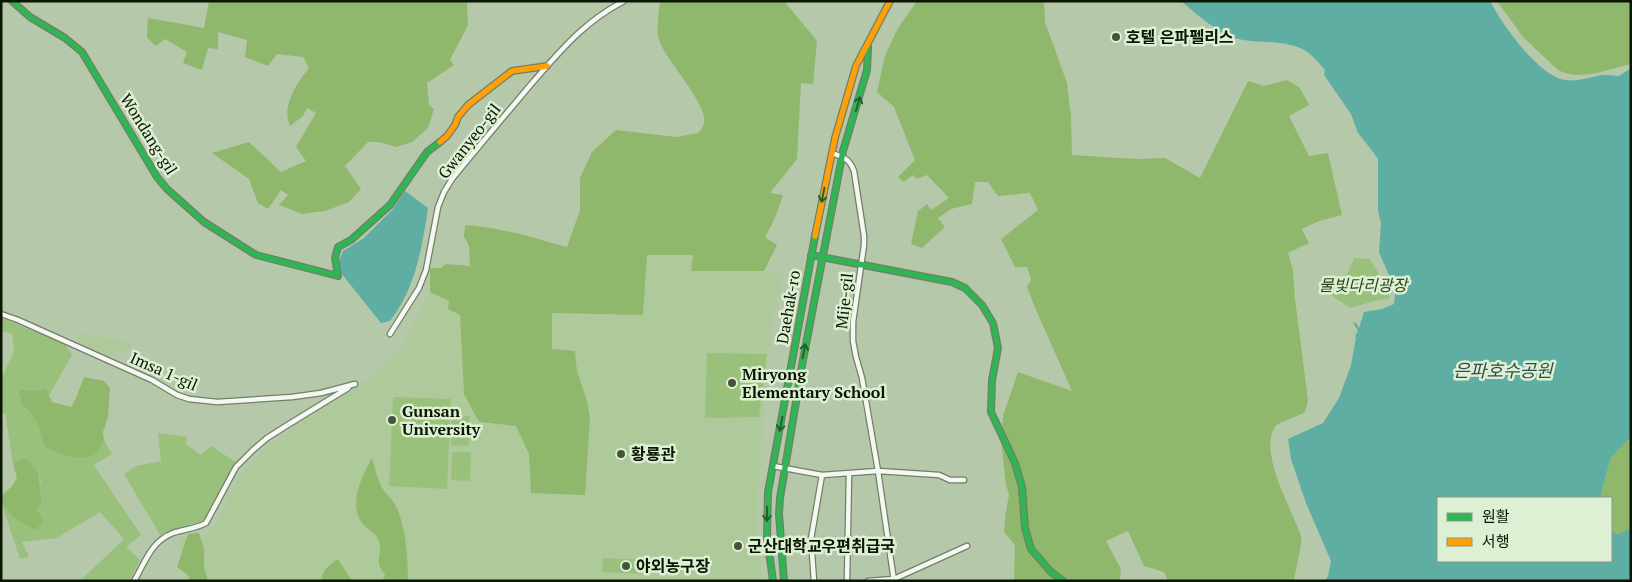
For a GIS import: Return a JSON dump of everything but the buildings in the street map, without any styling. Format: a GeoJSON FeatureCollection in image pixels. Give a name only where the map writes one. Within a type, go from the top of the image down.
{"type":"FeatureCollection","features":[{"type":"Feature","properties":{"kind":"street","name":"Wondang-gil"},"geometry":{"type":"LineString","coordinates":[[12,1],[37,21],[66,37],[82,52],[157,177],[167,189],[204,222],[256,255],[338,276],[335,258],[338,247],[351,240],[390,205],[427,152],[447,136],[455,126],[458,117],[468,105],[512,71],[547,66]]}},
{"type":"Feature","properties":{"kind":"street","name":"Gwanyeo-gil"},"geometry":{"type":"LineString","coordinates":[[390,334],[419,288],[426,270],[438,207],[452,179],[577,33],[597,17],[624,1]]}},
{"type":"Feature","properties":{"kind":"street","name":"Daehak-ro"},"geometry":{"type":"LineString","coordinates":[[773,581],[767,537],[768,492],[811,255],[832,154],[856,66],[890,1]]}},
{"type":"Feature","properties":{"kind":"street","name":"Daehak-ro"},"geometry":{"type":"LineString","coordinates":[[784,581],[779,514],[780,498],[803,360],[842,157],[867,70],[868,45]]}},
{"type":"Feature","properties":{"kind":"street"},"geometry":{"type":"LineString","coordinates":[[832,154],[842,157]]}},
{"type":"Feature","properties":{"kind":"street","name":"Mije-gil"},"geometry":{"type":"LineString","coordinates":[[842,157],[848,160],[854,171],[864,236],[853,322],[853,340],[862,378],[894,580]]}},
{"type":"Feature","properties":{"kind":"street"},"geometry":{"type":"LineString","coordinates":[[811,255],[952,282],[965,288],[982,306],[993,323],[998,348],[992,380],[991,412],[1015,463],[1022,487],[1025,528],[1031,549],[1051,572],[1063,581]]}},
{"type":"Feature","properties":{"kind":"street","name":"Imsa 1-gil"},"geometry":{"type":"LineString","coordinates":[[1,314],[152,380],[177,395],[189,399],[217,402],[292,397],[355,384],[260,444],[236,467],[206,523],[199,527],[172,533],[163,538],[150,551],[134,581]]}},
{"type":"Feature","properties":{"kind":"street"},"geometry":{"type":"LineString","coordinates":[[773,466],[822,475],[878,472],[939,476],[950,480],[964,480]]}},
{"type":"Feature","properties":{"kind":"street"},"geometry":{"type":"LineString","coordinates":[[847,581],[849,474]]}},
{"type":"Feature","properties":{"kind":"street"},"geometry":{"type":"LineString","coordinates":[[814,581],[811,539],[822,475]]}},
{"type":"Feature","properties":{"kind":"street"},"geometry":{"type":"LineString","coordinates":[[868,581],[894,580],[967,546]]}},
{"type":"Feature","properties":{"kind":"shaded area"},"geometry":{"type":"Polygon","coordinates":[[[209,1],[465,1],[467,2],[468,25],[450,60],[454,65],[427,83],[429,105],[434,109],[428,128],[412,142],[396,147],[379,142],[368,142],[345,166],[361,189],[349,202],[325,211],[302,214],[279,205],[288,195],[281,190],[268,209],[258,203],[249,179],[212,153],[249,142],[281,172],[306,161],[296,147],[316,113],[307,108],[303,116],[290,126],[287,111],[295,88],[309,68],[303,57],[277,54],[268,66],[245,57],[247,40],[218,32],[218,49],[208,48],[202,70],[183,63],[187,52],[165,39],[156,46],[147,38],[148,18],[204,28],[209,1]]]}},
{"type":"Feature","properties":{"kind":"shaded area"},"geometry":{"type":"Polygon","coordinates":[[[660,1],[784,1],[817,41],[813,84],[801,83],[797,159],[770,193],[783,195],[775,218],[765,237],[777,245],[764,271],[691,271],[693,255],[647,255],[643,315],[552,313],[552,349],[575,351],[577,371],[587,401],[590,418],[585,495],[531,493],[529,454],[516,426],[480,422],[464,394],[460,315],[448,309],[449,301],[430,292],[430,268],[441,268],[445,264],[470,266],[469,246],[464,237],[465,225],[504,230],[567,247],[580,210],[580,178],[592,152],[616,130],[676,137],[699,132],[703,127],[704,115],[694,94],[669,59],[659,40],[660,1]]]}},
{"type":"Feature","properties":{"kind":"shaded area"},"geometry":{"type":"Polygon","coordinates":[[[917,1],[1044,1],[1045,22],[1067,83],[1071,116],[1072,155],[1136,159],[1165,158],[1200,178],[1248,81],[1264,86],[1287,80],[1300,88],[1309,105],[1289,116],[1309,156],[1328,153],[1342,215],[1319,221],[1302,229],[1309,243],[1288,253],[1293,270],[1308,400],[1305,412],[1275,427],[1271,438],[1271,451],[1278,481],[1301,536],[1294,581],[1168,581],[1164,572],[1144,566],[1128,531],[1106,541],[1121,569],[1120,581],[1014,581],[1015,545],[1004,532],[1009,495],[1006,485],[1001,440],[1003,416],[1018,372],[1072,391],[1027,287],[1031,280],[1027,267],[1015,267],[1001,239],[1038,210],[1030,193],[998,196],[988,182],[975,182],[972,204],[951,209],[938,218],[945,227],[922,248],[911,244],[918,211],[927,204],[931,210],[949,198],[927,175],[917,179],[913,175],[904,182],[898,177],[915,160],[894,107],[877,92],[885,56],[898,28],[917,1]]]}},
{"type":"Feature","properties":{"kind":"shaded area"},"geometry":{"type":"Polygon","coordinates":[[[1497,1],[1631,1],[1631,64],[1585,75],[1575,75],[1558,70],[1523,37],[1497,1]]]}},
{"type":"Feature","properties":{"kind":"shaded area","name":"Gunsan University"},"geometry":{"type":"Polygon","coordinates":[[[647,255],[693,255],[691,271],[764,271],[783,274],[770,332],[762,430],[756,523],[762,581],[185,581],[178,538],[202,537],[217,523],[233,488],[250,463],[270,443],[367,380],[404,345],[417,315],[430,292],[449,301],[460,315],[464,394],[476,418],[480,422],[516,426],[529,454],[531,493],[589,443],[590,418],[587,401],[577,371],[575,351],[552,349],[552,313],[643,315],[647,255]]]}},
{"type":"Feature","properties":{"kind":"shaded area"},"geometry":{"type":"Polygon","coordinates":[[[81,333],[131,342],[131,348],[109,357],[75,343],[81,333]]]}},
{"type":"Feature","properties":{"kind":"shaded area"},"geometry":{"type":"Polygon","coordinates":[[[84,377],[104,381],[110,388],[108,417],[103,432],[104,440],[99,450],[91,456],[80,458],[60,454],[44,446],[38,425],[30,412],[22,405],[18,389],[30,391],[46,389],[52,402],[71,407],[84,377]]]}},
{"type":"Feature","properties":{"kind":"shaded area"},"geometry":{"type":"Polygon","coordinates":[[[1631,437],[1631,529],[1618,534],[1612,531],[1612,497],[1601,497],[1611,456],[1631,437]]]}},
{"type":"Feature","properties":{"kind":"shaded area"},"geometry":{"type":"Polygon","coordinates":[[[24,458],[35,468],[39,478],[42,502],[37,509],[43,521],[36,530],[19,521],[9,512],[2,502],[1,496],[12,486],[17,478],[13,463],[24,458]]]}},
{"type":"Feature","properties":{"kind":"shaded area"},"geometry":{"type":"Polygon","coordinates":[[[372,458],[382,487],[394,503],[404,530],[408,581],[382,581],[385,575],[379,565],[380,550],[377,537],[362,523],[358,516],[356,499],[358,490],[372,458]]]}},
{"type":"Feature","properties":{"kind":"shaded area"},"geometry":{"type":"Polygon","coordinates":[[[199,533],[204,548],[204,567],[208,581],[188,581],[189,576],[177,567],[188,534],[199,533]]]}},
{"type":"Feature","properties":{"kind":"shaded area"},"geometry":{"type":"Polygon","coordinates":[[[338,559],[352,581],[322,581],[325,571],[338,559]]]}},
{"type":"Feature","properties":{"kind":"green space","name":"물빛다리광장"},"geometry":{"type":"Polygon","coordinates":[[[1354,258],[1370,259],[1390,287],[1389,299],[1350,308],[1331,295],[1348,273],[1354,258]]]}},
{"type":"Feature","properties":{"kind":"green space"},"geometry":{"type":"Polygon","coordinates":[[[1,318],[64,343],[72,355],[49,396],[46,389],[30,391],[18,389],[22,405],[30,412],[38,425],[44,446],[99,450],[104,440],[112,454],[94,465],[141,535],[126,547],[140,560],[129,581],[85,581],[83,578],[124,539],[100,512],[57,538],[22,542],[29,557],[20,559],[1,502],[11,514],[37,509],[42,502],[39,491],[41,479],[24,458],[13,463],[5,413],[1,413],[1,374],[3,375],[14,351],[12,333],[1,332],[1,318]]]}},
{"type":"Feature","properties":{"kind":"green space"},"geometry":{"type":"Polygon","coordinates":[[[707,353],[767,354],[759,417],[705,418],[707,353]]]}},
{"type":"Feature","properties":{"kind":"green space"},"geometry":{"type":"Polygon","coordinates":[[[393,397],[451,399],[447,489],[389,486],[393,397]]]}},
{"type":"Feature","properties":{"kind":"green space"},"geometry":{"type":"Polygon","coordinates":[[[452,416],[470,416],[469,446],[451,445],[452,416]]]}},
{"type":"Feature","properties":{"kind":"green space"},"geometry":{"type":"Polygon","coordinates":[[[158,433],[187,437],[186,444],[201,455],[211,446],[237,463],[203,521],[160,535],[124,474],[136,466],[161,461],[158,433]]]}},
{"type":"Feature","properties":{"kind":"green space"},"geometry":{"type":"Polygon","coordinates":[[[452,452],[471,452],[470,481],[451,480],[452,452]]]}},
{"type":"Feature","properties":{"kind":"green space","name":"야외농구장"},"geometry":{"type":"Polygon","coordinates":[[[603,558],[651,560],[649,574],[602,572],[603,558]]]}},
{"type":"Feature","properties":{"kind":"water","name":"은파호수공원"},"geometry":{"type":"Polygon","coordinates":[[[1181,1],[1490,1],[1522,48],[1544,69],[1555,76],[1565,80],[1574,80],[1604,75],[1618,76],[1631,69],[1631,437],[1611,457],[1601,497],[1437,497],[1437,562],[1612,562],[1612,531],[1618,534],[1631,529],[1631,581],[1325,581],[1331,561],[1306,503],[1291,459],[1288,439],[1323,423],[1339,398],[1351,365],[1355,336],[1358,331],[1353,322],[1359,328],[1364,312],[1382,309],[1394,304],[1396,284],[1388,273],[1379,252],[1381,223],[1378,211],[1378,159],[1358,133],[1351,114],[1324,75],[1325,70],[1309,53],[1289,44],[1235,38],[1207,22],[1181,1]]]}},
{"type":"Feature","properties":{"kind":"water"},"geometry":{"type":"Polygon","coordinates":[[[405,191],[428,208],[423,238],[416,268],[406,296],[390,321],[381,323],[341,273],[339,261],[343,251],[364,238],[392,210],[405,191]]]}},
{"type":"Feature","properties":{"kind":"traffic: fast"},"geometry":{"type":"LineString","coordinates":[[12,1],[30,17],[65,38],[82,52],[157,177],[167,189],[204,222],[256,255],[338,276],[335,258],[338,247],[351,240],[390,205],[427,152],[440,142]]}},
{"type":"Feature","properties":{"kind":"traffic: fast"},"geometry":{"type":"LineString","coordinates":[[784,581],[779,514],[780,498],[803,360],[843,151],[867,70],[868,47]]}},
{"type":"Feature","properties":{"kind":"traffic: fast"},"geometry":{"type":"LineString","coordinates":[[773,581],[767,537],[768,492],[815,236]]}},
{"type":"Feature","properties":{"kind":"traffic: fast"},"geometry":{"type":"LineString","coordinates":[[811,255],[952,282],[965,288],[982,305],[993,323],[998,348],[992,380],[991,412],[1015,463],[1022,487],[1025,528],[1031,549],[1051,572],[1063,581]]}},
{"type":"Feature","properties":{"kind":"traffic: slow"},"geometry":{"type":"LineString","coordinates":[[815,236],[835,138],[856,66],[890,1]]}},
{"type":"Feature","properties":{"kind":"traffic: slow"},"geometry":{"type":"LineString","coordinates":[[440,142],[447,136],[458,117],[468,105],[512,71],[547,66]]}},
{"type":"Feature","properties":{"kind":"place","name":"호텔 은파펠리스"},"geometry":{"type":"Point","coordinates":[1116,37]}},
{"type":"Feature","properties":{"kind":"place","name":"Miryong Elementary School"},"geometry":{"type":"Point","coordinates":[732,383]}},
{"type":"Feature","properties":{"kind":"place","name":"Gunsan University"},"geometry":{"type":"Point","coordinates":[392,420]}},
{"type":"Feature","properties":{"kind":"place","name":"황룡관"},"geometry":{"type":"Point","coordinates":[621,454]}},
{"type":"Feature","properties":{"kind":"place","name":"군산대학교우편취급국"},"geometry":{"type":"Point","coordinates":[738,546]}},
{"type":"Feature","properties":{"kind":"place","name":"야외농구장"},"geometry":{"type":"Point","coordinates":[626,566]}}]}
